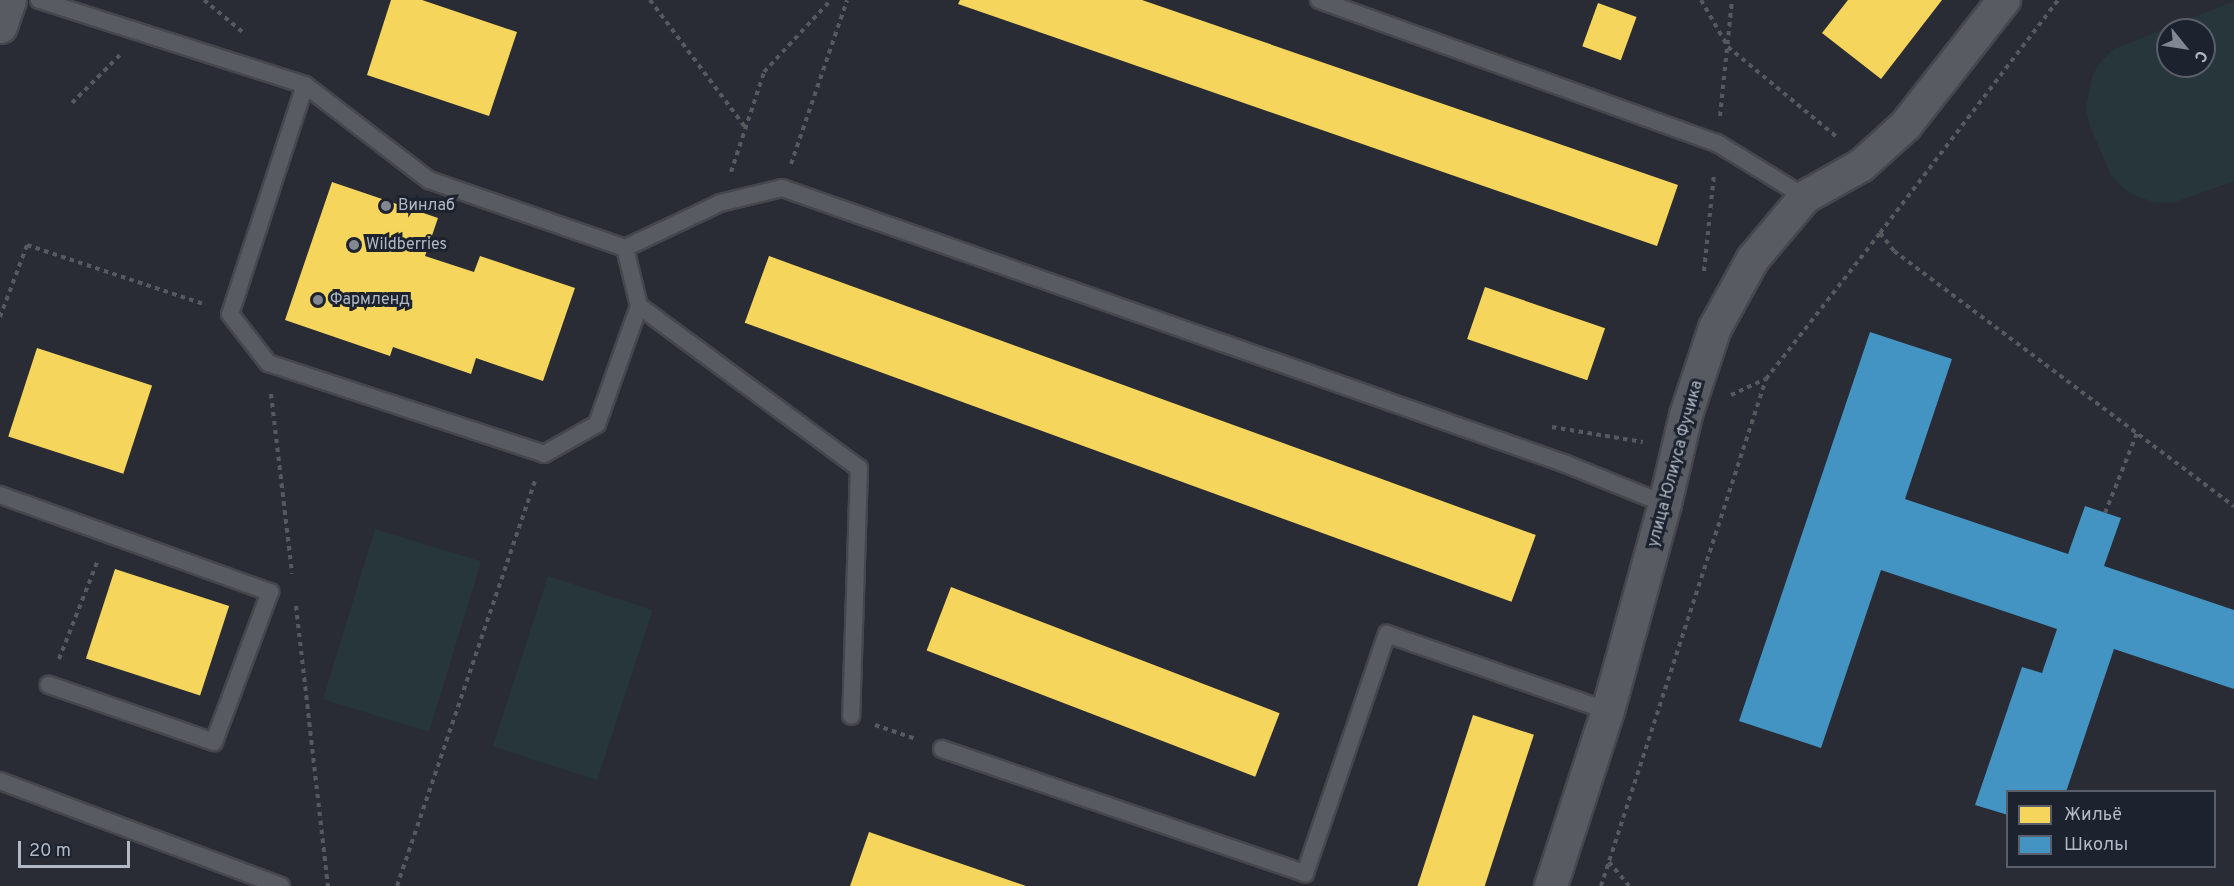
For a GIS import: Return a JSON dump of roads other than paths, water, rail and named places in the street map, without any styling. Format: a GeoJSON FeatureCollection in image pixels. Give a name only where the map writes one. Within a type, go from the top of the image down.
{"type":"FeatureCollection","features":[{"type":"Feature","properties":{"kind":"street"},"geometry":{"type":"LineString","coordinates":[[0,26],[9,0]]}},
{"type":"Feature","properties":{"kind":"street","name":"улица Юлиуса Фучика"},"geometry":{"type":"LineString","coordinates":[[1551,886],[1608,711],[1665,504],[1686,415],[1715,328],[1754,259],[1805,197],[1862,165],[1906,125],[2004,0]]}},
{"type":"Feature","properties":{"kind":"lane"},"geometry":{"type":"LineString","coordinates":[[39,0],[305,85],[429,180],[625,248],[720,203],[782,188],[1554,460],[1665,504]]}},
{"type":"Feature","properties":{"kind":"lane"},"geometry":{"type":"LineString","coordinates":[[1318,0],[1717,143],[1805,197]]}},
{"type":"Feature","properties":{"kind":"lane"},"geometry":{"type":"LineString","coordinates":[[305,85],[230,314],[268,363],[544,454],[597,424],[639,306],[625,248]]}},
{"type":"Feature","properties":{"kind":"lane"},"geometry":{"type":"LineString","coordinates":[[639,306],[859,468],[851,716]]}},
{"type":"Feature","properties":{"kind":"lane"},"geometry":{"type":"LineString","coordinates":[[0,495],[270,592],[214,742],[49,685]]}},
{"type":"Feature","properties":{"kind":"lane"},"geometry":{"type":"LineString","coordinates":[[942,748],[1305,873],[1387,634],[1608,711]]}},
{"type":"Feature","properties":{"kind":"lane"},"geometry":{"type":"LineString","coordinates":[[0,780],[281,886]]}},
{"type":"Feature","properties":{"kind":"place","name":"Винлаб"},"geometry":{"type":"Point","coordinates":[386,206]}},
{"type":"Feature","properties":{"kind":"place","name":"Wildberries"},"geometry":{"type":"Point","coordinates":[354,245]}},
{"type":"Feature","properties":{"kind":"place","name":"Фармленд"},"geometry":{"type":"Point","coordinates":[318,300]}}]}
